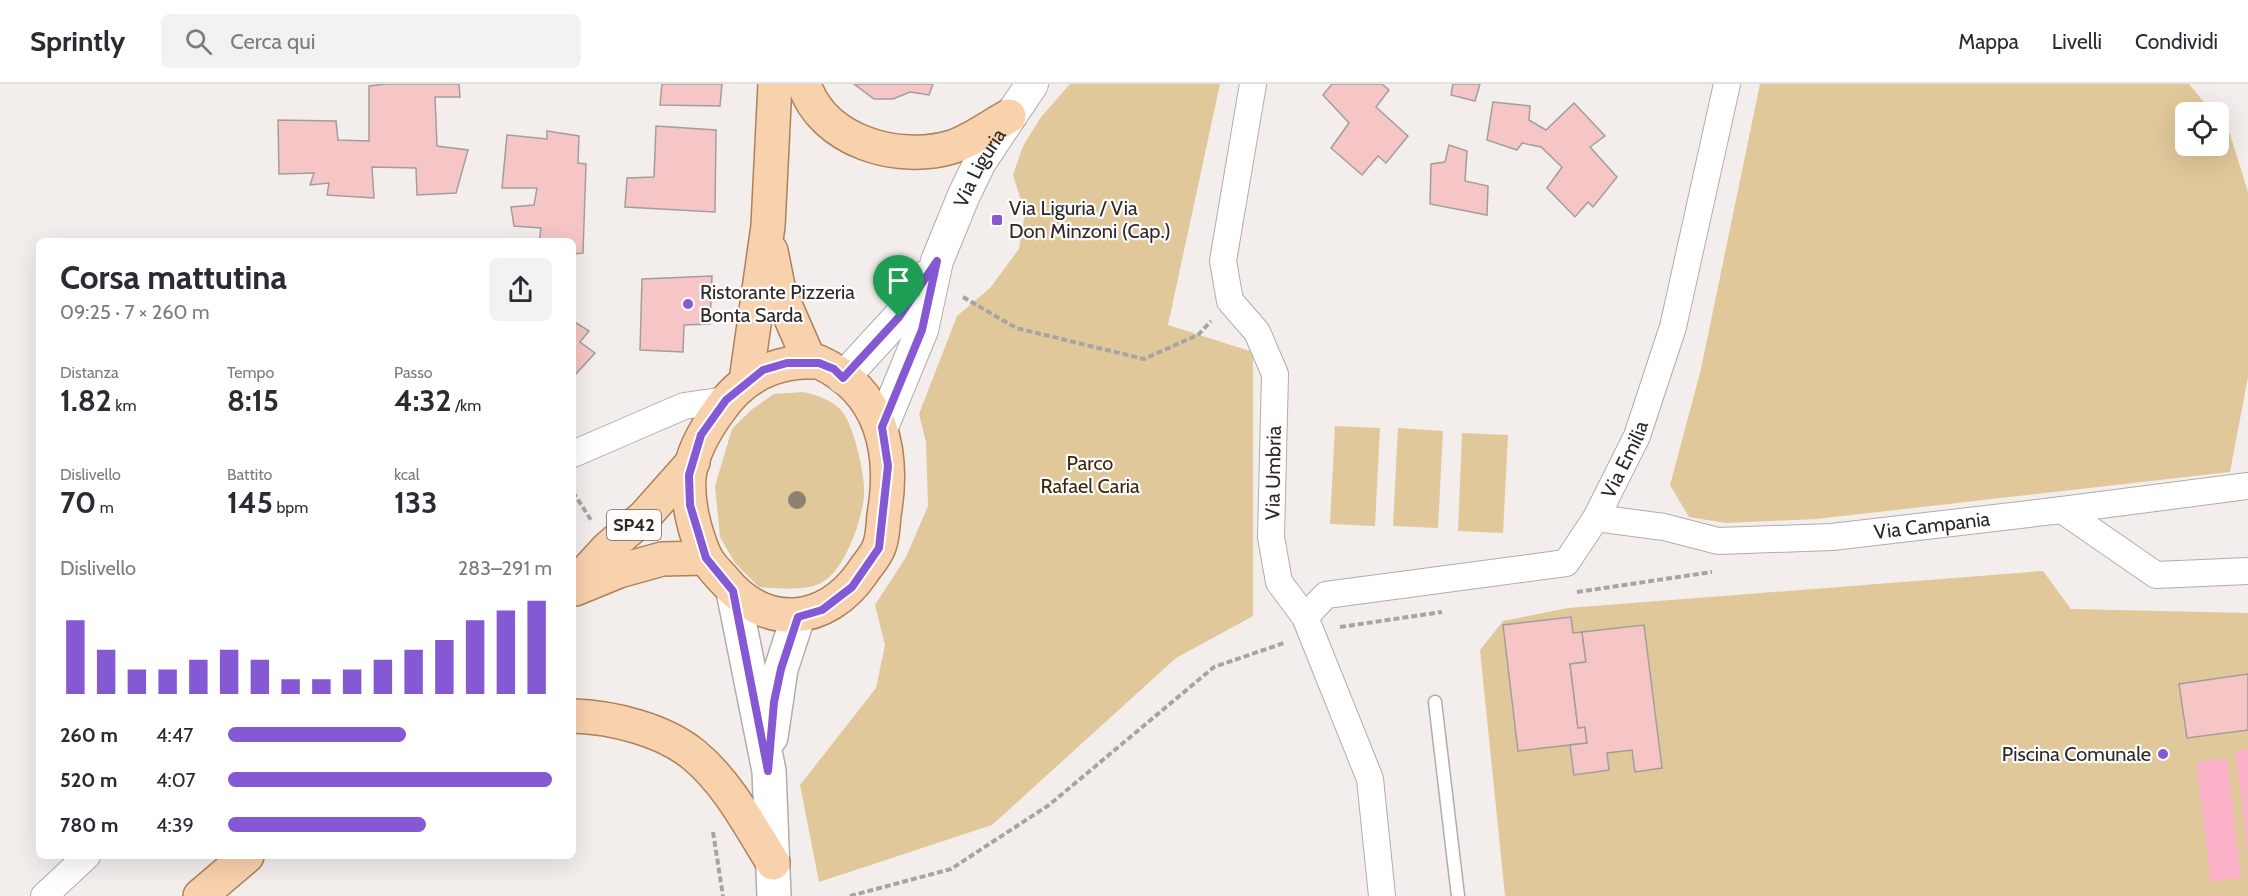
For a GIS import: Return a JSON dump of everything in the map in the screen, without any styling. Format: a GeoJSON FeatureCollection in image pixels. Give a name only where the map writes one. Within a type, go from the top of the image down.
{"type":"FeatureCollection","features":[{"type":"Feature","properties":{"kind":"main road"},"geometry":{"type":"LineString","coordinates":[[736,391],[768,226],[775,84]]}},
{"type":"Feature","properties":{"kind":"main road"},"geometry":{"type":"LineString","coordinates":[[804,84],[807,94],[822,115],[853,140],[906,154],[952,147],[1009,116]]}},
{"type":"Feature","properties":{"kind":"main road"},"geometry":{"type":"LineString","coordinates":[[768,226],[779,291],[810,362]]}},
{"type":"Feature","properties":{"kind":"main road"},"geometry":{"type":"LineString","coordinates":[[810,362],[834,369],[843,378],[869,404],[882,427],[888,466],[879,548],[852,587],[822,610],[798,617],[768,612],[733,591],[706,558],[690,505],[689,475],[701,435],[736,391],[763,370],[787,363],[810,362]]}},
{"type":"Feature","properties":{"kind":"main road","name":"SP42"},"geometry":{"type":"LineString","coordinates":[[576,584],[608,548],[645,516],[693,462]]}},
{"type":"Feature","properties":{"kind":"main road","name":"SP42"},"geometry":{"type":"LineString","coordinates":[[576,586],[662,559],[706,558]]}},
{"type":"Feature","properties":{"kind":"main road"},"geometry":{"type":"LineString","coordinates":[[733,591],[768,771],[774,896]]}},
{"type":"Feature","properties":{"kind":"main road"},"geometry":{"type":"LineString","coordinates":[[768,771],[774,702],[781,669],[798,617]]}},
{"type":"Feature","properties":{"kind":"main road"},"geometry":{"type":"LineString","coordinates":[[576,716],[639,726],[693,755],[727,791],[773,863]]}},
{"type":"Feature","properties":{"kind":"main road"},"geometry":{"type":"LineString","coordinates":[[200,896],[243,859]]}},
{"type":"Feature","properties":{"kind":"street","name":"Via Liguria"},"geometry":{"type":"LineString","coordinates":[[843,378],[899,317],[937,261],[980,162],[1032,84]]}},
{"type":"Feature","properties":{"kind":"street","name":"Via Umbria"},"geometry":{"type":"LineString","coordinates":[[1253,84],[1223,261],[1230,301],[1257,332],[1275,374],[1272,537],[1279,582],[1305,617],[1370,779],[1382,896]]}},
{"type":"Feature","properties":{"kind":"street","name":"Via Emilia"},"geometry":{"type":"LineString","coordinates":[[1305,617],[1326,595],[1566,563],[1596,518],[1638,436],[1673,327],[1727,84]]}},
{"type":"Feature","properties":{"kind":"street","name":"Via Liguria"},"geometry":{"type":"LineString","coordinates":[[882,427],[922,330],[937,261]]}},
{"type":"Feature","properties":{"kind":"street"},"geometry":{"type":"LineString","coordinates":[[576,453],[684,406],[736,391]]}},
{"type":"Feature","properties":{"kind":"street","name":"Via Campania"},"geometry":{"type":"LineString","coordinates":[[1596,518],[1664,527],[1718,542],[1832,537],[2248,486]]}},
{"type":"Feature","properties":{"kind":"street"},"geometry":{"type":"LineString","coordinates":[[2062,510],[2156,575],[2248,571]]}},
{"type":"Feature","properties":{"kind":"street"},"geometry":{"type":"LineString","coordinates":[[44,896],[84,859]]}},
{"type":"Feature","properties":{"kind":"lane"},"geometry":{"type":"LineString","coordinates":[[1435,702],[1458,896]]}},
{"type":"Feature","properties":{"kind":"path"},"geometry":{"type":"LineString","coordinates":[[959,295],[1016,328],[1144,359],[1198,335]]}},
{"type":"Feature","properties":{"kind":"path"},"geometry":{"type":"LineString","coordinates":[[576,497],[608,548]]}},
{"type":"Feature","properties":{"kind":"path"},"geometry":{"type":"LineString","coordinates":[[1573,592],[1714,571]]}},
{"type":"Feature","properties":{"kind":"path"},"geometry":{"type":"LineString","coordinates":[[1338,628],[1444,612]]}},
{"type":"Feature","properties":{"kind":"path"},"geometry":{"type":"LineString","coordinates":[[850,896],[951,869],[1049,805],[1214,667],[1289,641]]}},
{"type":"Feature","properties":{"kind":"green space","name":"Parco Rafael Caria"},"geometry":{"type":"Polygon","coordinates":[[[1070,84],[1220,84],[1168,325],[1253,352],[1253,616],[1176,658],[992,825],[819,882],[800,785],[876,688],[885,645],[875,605],[906,557],[928,506],[926,442],[919,414],[957,316],[990,288],[1019,249],[1025,213],[1013,175],[1023,146],[1041,117],[1070,84]]]}},
{"type":"Feature","properties":{"kind":"green space"},"geometry":{"type":"Polygon","coordinates":[[[1760,84],[2189,84],[2204,102],[2175,102],[2175,156],[2229,156],[2230,134],[2248,192],[2248,377],[2230,472],[1816,519],[1726,523],[1689,517],[1670,485],[1701,369],[1760,84]]]}},
{"type":"Feature","properties":{"kind":"green space"},"geometry":{"type":"Polygon","coordinates":[[[803,392],[827,400],[840,409],[845,416],[861,464],[864,488],[862,508],[850,546],[828,578],[819,584],[805,588],[759,587],[735,563],[720,537],[715,486],[732,429],[751,410],[774,394],[803,392]]]}},
{"type":"Feature","properties":{"kind":"green space"},"geometry":{"type":"Polygon","coordinates":[[[1335,426],[1380,428],[1375,526],[1330,524],[1335,426]]]}},
{"type":"Feature","properties":{"kind":"green space"},"geometry":{"type":"Polygon","coordinates":[[[1398,428],[1443,431],[1438,528],[1393,526],[1398,428]]]}},
{"type":"Feature","properties":{"kind":"green space"},"geometry":{"type":"Polygon","coordinates":[[[1462,433],[1508,435],[1503,533],[1458,531],[1462,433]]]}},
{"type":"Feature","properties":{"kind":"green space"},"geometry":{"type":"Polygon","coordinates":[[[2043,571],[2071,609],[2248,613],[2248,896],[1505,896],[1480,650],[1503,621],[1568,608],[2043,571]]]}},
{"type":"Feature","properties":{"kind":"shaded area"},"geometry":{"type":"Polygon","coordinates":[[[2248,749],[2248,854],[2235,751],[2248,749]]]}},
{"type":"Feature","properties":{"kind":"shaded area"},"geometry":{"type":"Polygon","coordinates":[[[2227,758],[2241,878],[2211,882],[2196,762],[2227,758]]]}},
{"type":"Feature","properties":{"kind":"building"},"geometry":{"type":"Polygon","coordinates":[[[459,84],[460,97],[435,97],[437,146],[468,150],[456,193],[417,195],[416,168],[372,167],[374,198],[327,195],[329,183],[310,185],[314,173],[279,174],[278,120],[336,121],[338,140],[369,141],[369,86],[459,84]]]}},
{"type":"Feature","properties":{"kind":"building"},"geometry":{"type":"Polygon","coordinates":[[[662,84],[722,84],[720,106],[660,105],[662,84]]]}},
{"type":"Feature","properties":{"kind":"building"},"geometry":{"type":"Polygon","coordinates":[[[854,84],[933,84],[929,95],[910,92],[893,99],[874,99],[854,84]]]}},
{"type":"Feature","properties":{"kind":"building"},"geometry":{"type":"Polygon","coordinates":[[[1332,84],[1382,84],[1389,90],[1376,107],[1408,136],[1386,163],[1378,156],[1362,175],[1331,148],[1349,123],[1323,95],[1332,84]]]}},
{"type":"Feature","properties":{"kind":"building"},"geometry":{"type":"Polygon","coordinates":[[[1453,84],[1480,84],[1475,101],[1451,95],[1453,84]]]}},
{"type":"Feature","properties":{"kind":"building"},"geometry":{"type":"Polygon","coordinates":[[[1493,102],[1530,106],[1529,120],[1546,130],[1574,103],[1605,136],[1590,147],[1617,177],[1593,207],[1588,202],[1575,217],[1547,188],[1562,167],[1541,147],[1522,143],[1517,150],[1487,140],[1493,102]]]}},
{"type":"Feature","properties":{"kind":"building"},"geometry":{"type":"Polygon","coordinates":[[[656,126],[716,130],[715,212],[625,207],[627,178],[654,177],[656,126]]]}},
{"type":"Feature","properties":{"kind":"building"},"geometry":{"type":"Polygon","coordinates":[[[547,131],[579,136],[578,163],[586,164],[583,253],[576,254],[576,238],[540,238],[541,228],[514,226],[511,207],[534,205],[537,188],[502,188],[507,135],[547,139],[547,131]]]}},
{"type":"Feature","properties":{"kind":"building"},"geometry":{"type":"Polygon","coordinates":[[[1449,145],[1467,151],[1465,181],[1488,186],[1487,215],[1430,204],[1431,164],[1445,162],[1449,145]]]}},
{"type":"Feature","properties":{"kind":"building"},"geometry":{"type":"Polygon","coordinates":[[[712,276],[710,324],[684,325],[683,352],[640,350],[642,279],[712,276]]]}},
{"type":"Feature","properties":{"kind":"building"},"geometry":{"type":"Polygon","coordinates":[[[576,323],[589,331],[580,342],[595,353],[576,374],[576,323]]]}},
{"type":"Feature","properties":{"kind":"building"},"geometry":{"type":"Polygon","coordinates":[[[1571,617],[1573,633],[1582,632],[1586,662],[1570,664],[1578,728],[1585,727],[1587,743],[1518,751],[1503,625],[1571,617]]]}},
{"type":"Feature","properties":{"kind":"building"},"geometry":{"type":"Polygon","coordinates":[[[1644,625],[1662,768],[1635,772],[1632,750],[1607,753],[1609,770],[1574,775],[1570,745],[1587,743],[1585,727],[1578,728],[1570,664],[1586,662],[1582,632],[1644,625]]]}},
{"type":"Feature","properties":{"kind":"building"},"geometry":{"type":"Polygon","coordinates":[[[2248,674],[2248,730],[2187,738],[2179,684],[2248,674]]]}},
{"type":"Feature","properties":{"kind":"place","name":"Via Liguria / Via Don Minzoni (Cap.)"},"geometry":{"type":"Point","coordinates":[997,220]}},
{"type":"Feature","properties":{"kind":"place","name":"Ristorante Pizzeria Bonta Sarda"},"geometry":{"type":"Point","coordinates":[688,304]}},
{"type":"Feature","properties":{"kind":"place","name":"Piscina Comunale"},"geometry":{"type":"Point","coordinates":[2163,754]}},
{"type":"Feature","properties":{"kind":"route"},"geometry":{"type":"LineString","coordinates":[[937,261],[922,330],[882,427],[888,466],[886,505],[879,548],[852,587],[822,610],[798,617],[781,669],[774,702],[768,771],[733,591],[706,558],[690,505],[689,475],[701,435],[726,400],[746,381],[763,370],[787,363],[810,362],[834,369],[843,378],[899,317],[937,261]]}}]}
